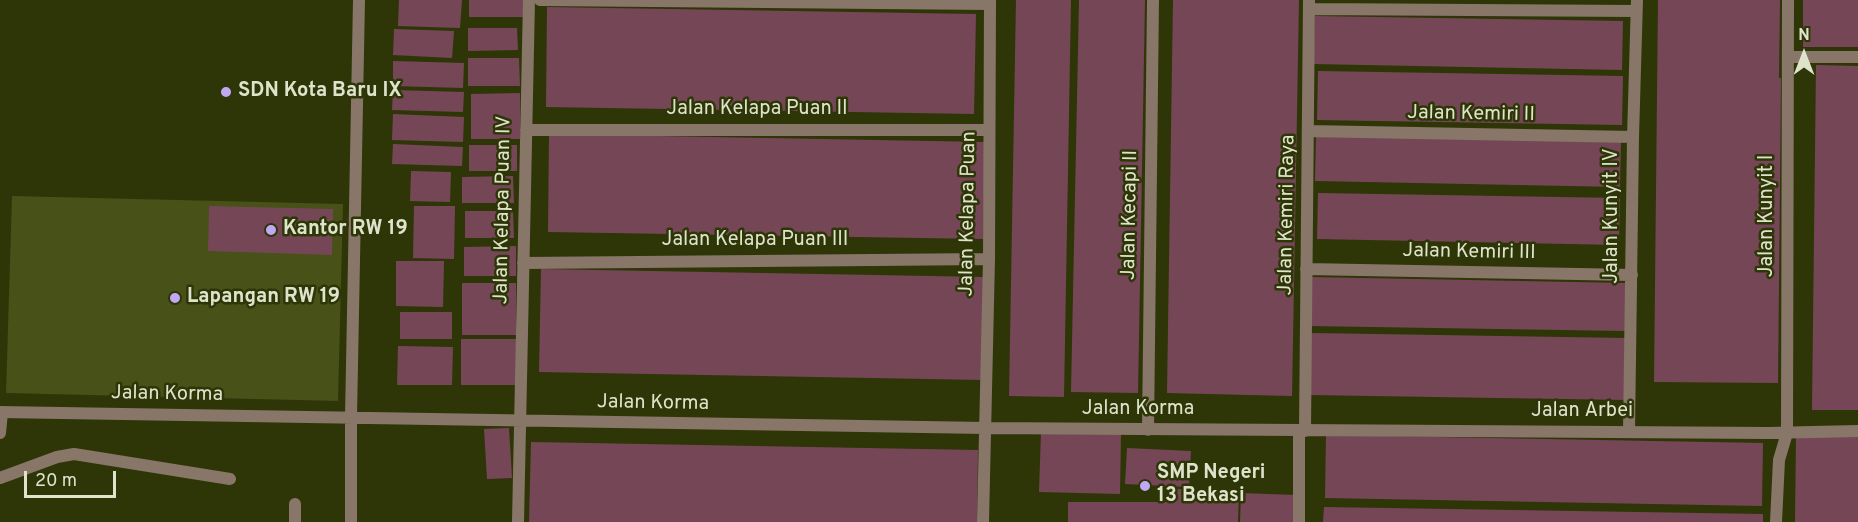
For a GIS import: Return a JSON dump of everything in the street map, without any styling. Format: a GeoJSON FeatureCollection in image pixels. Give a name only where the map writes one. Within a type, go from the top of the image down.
{"type":"FeatureCollection","features":[{"type":"Feature","properties":{"kind":"street"},"geometry":{"type":"LineString","coordinates":[[351,522],[359,0]]}},
{"type":"Feature","properties":{"kind":"street","name":"Jalan Kelapa Puan IV"},"geometry":{"type":"LineString","coordinates":[[518,522],[529,0]]}},
{"type":"Feature","properties":{"kind":"street"},"geometry":{"type":"LineString","coordinates":[[540,0],[990,2]]}},
{"type":"Feature","properties":{"kind":"street","name":"Jalan Kecapi II"},"geometry":{"type":"LineString","coordinates":[[1148,429],[1153,0]]}},
{"type":"Feature","properties":{"kind":"street","name":"Jalan Kunyit I"},"geometry":{"type":"LineString","coordinates":[[1776,522],[1779,460],[1786,433],[1788,0]]}},
{"type":"Feature","properties":{"kind":"street","name":"Jalan Kelapa Puan"},"geometry":{"type":"LineString","coordinates":[[983,522],[989,259],[990,2]]}},
{"type":"Feature","properties":{"kind":"street"},"geometry":{"type":"LineString","coordinates":[[1309,4],[1637,6]]}},
{"type":"Feature","properties":{"kind":"street","name":"Jalan Kemiri Raya"},"geometry":{"type":"LineString","coordinates":[[1299,522],[1306,269],[1309,4]]}},
{"type":"Feature","properties":{"kind":"street","name":"Jalan Kunyit IV"},"geometry":{"type":"LineString","coordinates":[[1629,432],[1637,6]]}},
{"type":"Feature","properties":{"kind":"street"},"geometry":{"type":"LineString","coordinates":[[1788,57],[1858,57]]}},
{"type":"Feature","properties":{"kind":"street","name":"Jalan Kelapa Puan II"},"geometry":{"type":"LineString","coordinates":[[526,130],[989,130]]}},
{"type":"Feature","properties":{"kind":"street","name":"Jalan Kemiri II"},"geometry":{"type":"LineString","coordinates":[[1308,131],[1633,137]]}},
{"type":"Feature","properties":{"kind":"street","name":"Jalan Kelapa Puan III"},"geometry":{"type":"LineString","coordinates":[[523,263],[989,259]]}},
{"type":"Feature","properties":{"kind":"street","name":"Jalan Kemiri III"},"geometry":{"type":"LineString","coordinates":[[1306,269],[1632,275]]}},
{"type":"Feature","properties":{"kind":"street"},"geometry":{"type":"LineString","coordinates":[[0,433],[1,412]]}},
{"type":"Feature","properties":{"kind":"street","name":"Jalan Korma"},"geometry":{"type":"LineString","coordinates":[[1,412],[985,429],[1302,430]]}},
{"type":"Feature","properties":{"kind":"street","name":"Jalan Arbei"},"geometry":{"type":"LineString","coordinates":[[1302,430],[1786,433],[1858,430]]}},
{"type":"Feature","properties":{"kind":"street"},"geometry":{"type":"LineString","coordinates":[[0,478],[57,457],[74,454],[230,479]]}},
{"type":"Feature","properties":{"kind":"street"},"geometry":{"type":"LineString","coordinates":[[295,504],[295,522]]}},
{"type":"Feature","properties":{"kind":"green space","name":"Lapangan RW 19"},"geometry":{"type":"Polygon","coordinates":[[[12,196],[343,204],[338,401],[6,393],[12,196]]]}},
{"type":"Feature","properties":{"kind":"building"},"geometry":{"type":"Polygon","coordinates":[[[399,0],[462,0],[460,28],[398,26],[399,0]]]}},
{"type":"Feature","properties":{"kind":"building"},"geometry":{"type":"Polygon","coordinates":[[[469,0],[526,0],[526,17],[469,17],[469,0]]]}},
{"type":"Feature","properties":{"kind":"building"},"geometry":{"type":"Polygon","coordinates":[[[1016,0],[1071,0],[1064,397],[1009,396],[1016,0]]]}},
{"type":"Feature","properties":{"kind":"building"},"geometry":{"type":"Polygon","coordinates":[[[1079,0],[1145,0],[1138,393],[1071,392],[1079,0]]]}},
{"type":"Feature","properties":{"kind":"building"},"geometry":{"type":"Polygon","coordinates":[[[1173,0],[1299,0],[1292,396],[1167,393],[1173,0]]]}},
{"type":"Feature","properties":{"kind":"building"},"geometry":{"type":"Polygon","coordinates":[[[1658,0],[1780,0],[1778,383],[1654,382],[1658,0]]]}},
{"type":"Feature","properties":{"kind":"building"},"geometry":{"type":"Polygon","coordinates":[[[1803,0],[1858,0],[1858,47],[1803,47],[1803,0]]]}},
{"type":"Feature","properties":{"kind":"building"},"geometry":{"type":"Polygon","coordinates":[[[547,7],[976,14],[974,114],[546,107],[547,7]]]}},
{"type":"Feature","properties":{"kind":"building"},"geometry":{"type":"Polygon","coordinates":[[[1315,16],[1623,21],[1622,70],[1313,64],[1315,16]]]}},
{"type":"Feature","properties":{"kind":"building"},"geometry":{"type":"Polygon","coordinates":[[[468,28],[517,28],[518,50],[468,51],[468,28]]]}},
{"type":"Feature","properties":{"kind":"building"},"geometry":{"type":"Polygon","coordinates":[[[394,29],[454,31],[452,58],[393,55],[394,29]]]}},
{"type":"Feature","properties":{"kind":"building"},"geometry":{"type":"Polygon","coordinates":[[[468,58],[519,58],[520,86],[468,86],[468,58]]]}},
{"type":"Feature","properties":{"kind":"building"},"geometry":{"type":"Polygon","coordinates":[[[393,61],[464,63],[463,88],[393,86],[393,61]]]}},
{"type":"Feature","properties":{"kind":"building"},"geometry":{"type":"Polygon","coordinates":[[[1816,65],[1858,66],[1858,410],[1812,410],[1816,65]]]}},
{"type":"Feature","properties":{"kind":"building"},"geometry":{"type":"Polygon","coordinates":[[[1318,71],[1623,76],[1622,125],[1317,120],[1318,71]]]}},
{"type":"Feature","properties":{"kind":"building"},"geometry":{"type":"Polygon","coordinates":[[[393,90],[464,92],[463,112],[392,110],[393,90]]]}},
{"type":"Feature","properties":{"kind":"building"},"geometry":{"type":"Polygon","coordinates":[[[520,93],[520,139],[471,139],[471,94],[520,93]]]}},
{"type":"Feature","properties":{"kind":"building"},"geometry":{"type":"Polygon","coordinates":[[[393,114],[464,117],[463,142],[392,140],[393,114]]]}},
{"type":"Feature","properties":{"kind":"building"},"geometry":{"type":"Polygon","coordinates":[[[549,134],[985,142],[983,239],[548,232],[549,134]]]}},
{"type":"Feature","properties":{"kind":"building"},"geometry":{"type":"Polygon","coordinates":[[[1316,135],[1621,140],[1620,187],[1315,181],[1316,135]]]}},
{"type":"Feature","properties":{"kind":"building"},"geometry":{"type":"Polygon","coordinates":[[[393,144],[463,147],[462,166],[392,164],[393,144]]]}},
{"type":"Feature","properties":{"kind":"building"},"geometry":{"type":"Polygon","coordinates":[[[469,145],[517,145],[517,171],[469,171],[469,145]]]}},
{"type":"Feature","properties":{"kind":"building"},"geometry":{"type":"Polygon","coordinates":[[[411,171],[451,172],[450,202],[410,201],[411,171]]]}},
{"type":"Feature","properties":{"kind":"building"},"geometry":{"type":"Polygon","coordinates":[[[513,176],[514,203],[462,203],[462,177],[513,176]]]}},
{"type":"Feature","properties":{"kind":"building"},"geometry":{"type":"Polygon","coordinates":[[[1318,193],[1620,198],[1619,245],[1317,239],[1318,193]]]}},
{"type":"Feature","properties":{"kind":"building","name":"Kantor RW 19"},"geometry":{"type":"Polygon","coordinates":[[[209,206],[333,209],[332,255],[208,251],[209,206]]]}},
{"type":"Feature","properties":{"kind":"building"},"geometry":{"type":"Polygon","coordinates":[[[414,206],[455,206],[454,259],[413,258],[414,206]]]}},
{"type":"Feature","properties":{"kind":"building"},"geometry":{"type":"Polygon","coordinates":[[[465,211],[513,211],[514,238],[465,238],[465,211]]]}},
{"type":"Feature","properties":{"kind":"building"},"geometry":{"type":"Polygon","coordinates":[[[516,246],[516,276],[464,276],[464,247],[516,246]]]}},
{"type":"Feature","properties":{"kind":"building"},"geometry":{"type":"Polygon","coordinates":[[[396,261],[444,261],[443,307],[396,306],[396,261]]]}},
{"type":"Feature","properties":{"kind":"building"},"geometry":{"type":"Polygon","coordinates":[[[541,269],[985,277],[983,380],[539,372],[541,269]]]}},
{"type":"Feature","properties":{"kind":"building"},"geometry":{"type":"Polygon","coordinates":[[[1310,277],[1626,283],[1625,331],[1309,326],[1310,277]]]}},
{"type":"Feature","properties":{"kind":"building"},"geometry":{"type":"Polygon","coordinates":[[[462,283],[516,283],[516,335],[462,335],[462,283]]]}},
{"type":"Feature","properties":{"kind":"building"},"geometry":{"type":"Polygon","coordinates":[[[400,312],[452,312],[452,339],[400,339],[400,312]]]}},
{"type":"Feature","properties":{"kind":"building"},"geometry":{"type":"Polygon","coordinates":[[[1311,333],[1627,338],[1626,400],[1309,395],[1311,333]]]}},
{"type":"Feature","properties":{"kind":"building"},"geometry":{"type":"Polygon","coordinates":[[[461,339],[520,339],[520,385],[461,385],[461,339]]]}},
{"type":"Feature","properties":{"kind":"building"},"geometry":{"type":"Polygon","coordinates":[[[398,346],[453,347],[452,385],[397,385],[398,346]]]}},
{"type":"Feature","properties":{"kind":"building"},"geometry":{"type":"Polygon","coordinates":[[[509,428],[512,478],[487,479],[484,429],[509,428]]]}},
{"type":"Feature","properties":{"kind":"building"},"geometry":{"type":"Polygon","coordinates":[[[1041,432],[1121,434],[1120,494],[1039,492],[1041,432]]]}},
{"type":"Feature","properties":{"kind":"building"},"geometry":{"type":"Polygon","coordinates":[[[1326,435],[1763,443],[1762,506],[1325,498],[1326,435]]]}},
{"type":"Feature","properties":{"kind":"building"},"geometry":{"type":"Polygon","coordinates":[[[1796,436],[1858,437],[1858,522],[1795,522],[1796,436]]]}},
{"type":"Feature","properties":{"kind":"building"},"geometry":{"type":"Polygon","coordinates":[[[531,442],[978,450],[977,522],[529,522],[531,442]]]}},
{"type":"Feature","properties":{"kind":"building"},"geometry":{"type":"Polygon","coordinates":[[[1127,448],[1191,451],[1189,487],[1125,484],[1127,448]]]}},
{"type":"Feature","properties":{"kind":"building"},"geometry":{"type":"Polygon","coordinates":[[[1168,489],[1239,489],[1238,522],[1068,522],[1068,502],[1168,502],[1168,489]]]}},
{"type":"Feature","properties":{"kind":"building"},"geometry":{"type":"Polygon","coordinates":[[[1241,493],[1296,495],[1295,522],[1240,522],[1241,493]]]}},
{"type":"Feature","properties":{"kind":"building"},"geometry":{"type":"Polygon","coordinates":[[[1324,507],[1763,514],[1763,522],[1323,522],[1324,507]]]}},
{"type":"Feature","properties":{"kind":"place","name":"SDN Kota Baru IX"},"geometry":{"type":"Point","coordinates":[226,92]}},
{"type":"Feature","properties":{"kind":"place","name":"Kantor RW 19"},"geometry":{"type":"Point","coordinates":[271,230]}},
{"type":"Feature","properties":{"kind":"place","name":"Lapangan RW 19"},"geometry":{"type":"Point","coordinates":[175,298]}},
{"type":"Feature","properties":{"kind":"place","name":"SMP Negeri 13 Bekasi"},"geometry":{"type":"Point","coordinates":[1145,486]}}]}
